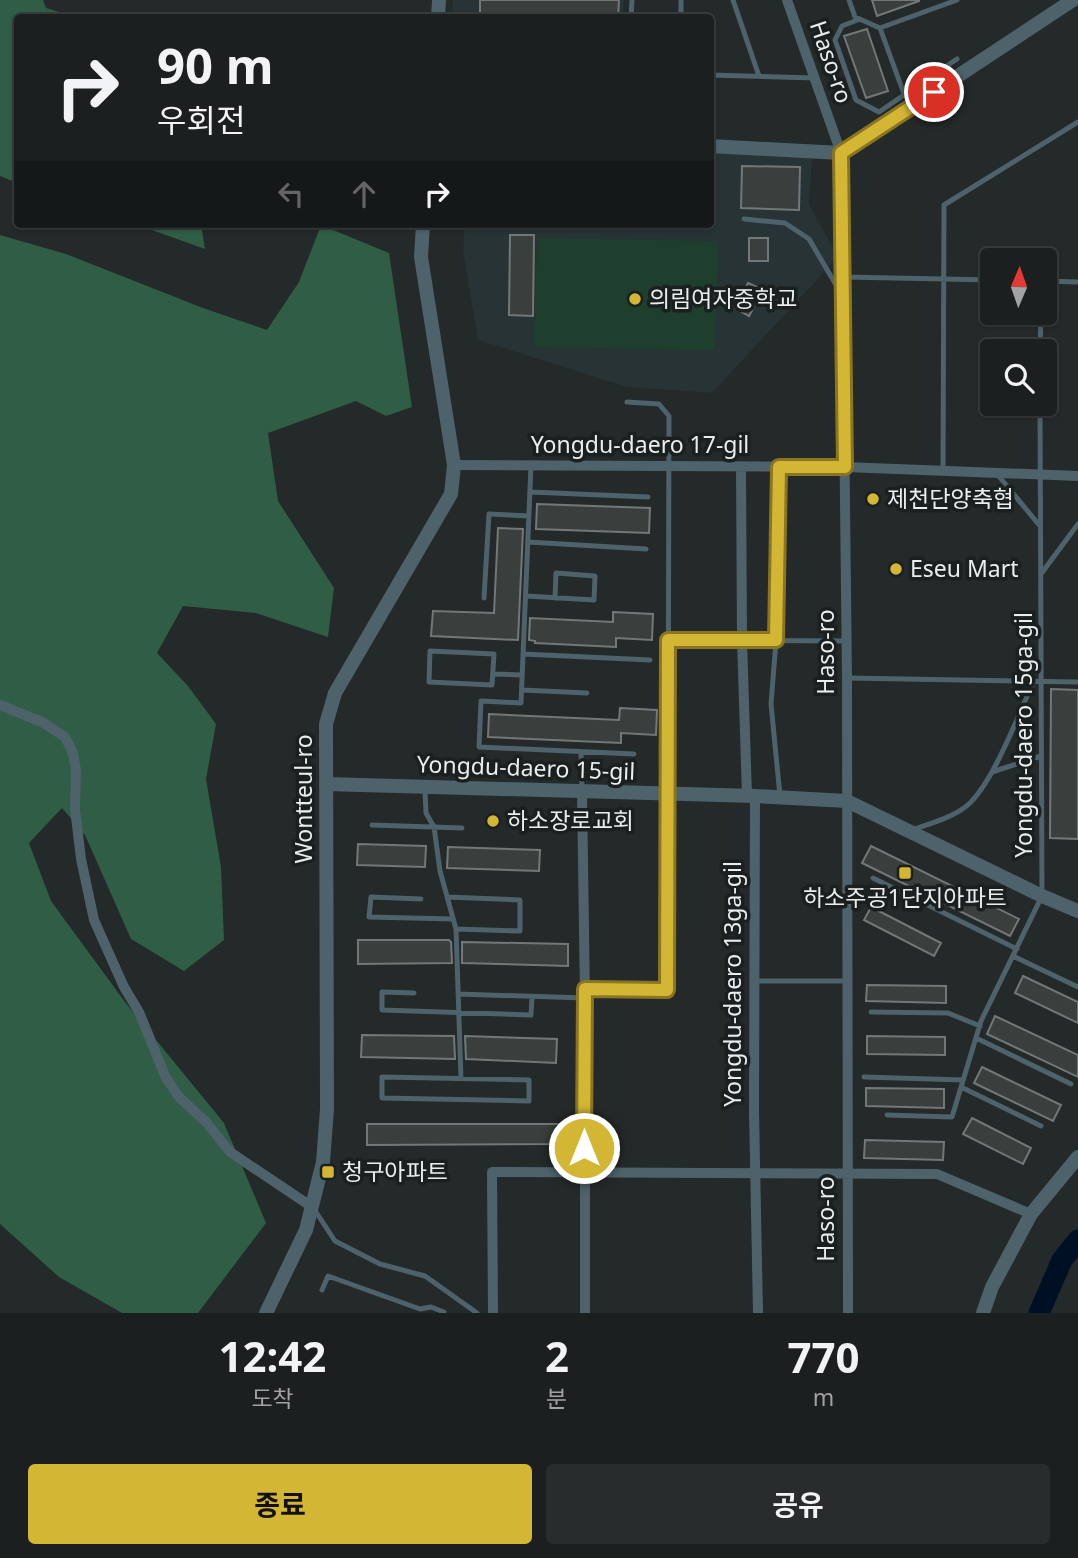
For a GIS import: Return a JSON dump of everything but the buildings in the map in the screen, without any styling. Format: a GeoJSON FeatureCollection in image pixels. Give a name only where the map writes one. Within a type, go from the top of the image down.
{"type":"FeatureCollection","features":[{"type":"Feature","properties":{"kind":"street","name":"Haso-ro"},"geometry":{"type":"LineString","coordinates":[[787,0],[841,153],[847,641],[848,1313]]}},
{"type":"Feature","properties":{"kind":"street"},"geometry":{"type":"LineString","coordinates":[[714,146],[841,153],[1074,0],[1078,12]]}},
{"type":"Feature","properties":{"kind":"street","name":"Wontteul-ro"},"geometry":{"type":"LineString","coordinates":[[266,1313],[306,1230],[323,1162],[327,1109],[326,724],[335,693],[451,494],[454,465],[421,257],[423,228]]}},
{"type":"Feature","properties":{"kind":"street","name":"Yongdu-daero 17-gil"},"geometry":{"type":"LineString","coordinates":[[454,465],[845,467],[1078,476]]}},
{"type":"Feature","properties":{"kind":"street","name":"Yongdu-daero 13ga-gil"},"geometry":{"type":"LineString","coordinates":[[741,467],[742,640],[751,796],[758,1313]]}},
{"type":"Feature","properties":{"kind":"street"},"geometry":{"type":"LineString","coordinates":[[0,705],[42,722],[65,737],[73,753],[76,770],[75,809],[81,859],[94,920],[124,987],[139,1012],[166,1079],[178,1097],[208,1123],[230,1152],[312,1207]]}},
{"type":"Feature","properties":{"kind":"street","name":"Yongdu-daero 15-gil"},"geometry":{"type":"LineString","coordinates":[[326,784],[847,801],[1078,911]]}},
{"type":"Feature","properties":{"kind":"street"},"geometry":{"type":"LineString","coordinates":[[582,793],[585,1313]]}},
{"type":"Feature","properties":{"kind":"street"},"geometry":{"type":"LineString","coordinates":[[585,994],[667,990],[668,795]]}},
{"type":"Feature","properties":{"kind":"street"},"geometry":{"type":"LineString","coordinates":[[983,1313],[992,1287],[1031,1214],[1078,1157]]}},
{"type":"Feature","properties":{"kind":"street"},"geometry":{"type":"LineString","coordinates":[[493,1313],[492,1172],[937,1174],[1031,1214]]}},
{"type":"Feature","properties":{"kind":"lane"},"geometry":{"type":"LineString","coordinates":[[733,0],[759,76]]}},
{"type":"Feature","properties":{"kind":"lane"},"geometry":{"type":"LineString","coordinates":[[849,0],[855,17],[880,28],[957,0]]}},
{"type":"Feature","properties":{"kind":"lane"},"geometry":{"type":"LineString","coordinates":[[860,19],[842,26],[835,40],[856,100],[879,112],[957,59]]}},
{"type":"Feature","properties":{"kind":"lane"},"geometry":{"type":"LineString","coordinates":[[880,28],[904,93]]}},
{"type":"Feature","properties":{"kind":"lane"},"geometry":{"type":"LineString","coordinates":[[714,75],[815,78]]}},
{"type":"Feature","properties":{"kind":"lane"},"geometry":{"type":"LineString","coordinates":[[943,471],[944,205],[1078,122]]}},
{"type":"Feature","properties":{"kind":"lane"},"geometry":{"type":"LineString","coordinates":[[744,219],[785,223],[809,239],[844,300]]}},
{"type":"Feature","properties":{"kind":"lane"},"geometry":{"type":"LineString","coordinates":[[844,277],[980,280]]}},
{"type":"Feature","properties":{"kind":"lane"},"geometry":{"type":"LineString","coordinates":[[1057,281],[1078,282]]}},
{"type":"Feature","properties":{"kind":"lane"},"geometry":{"type":"LineString","coordinates":[[627,402],[659,404],[669,416],[668,795]]}},
{"type":"Feature","properties":{"kind":"lane","name":"Yongdu-daero 15ga-gil"},"geometry":{"type":"LineString","coordinates":[[1040,416],[1041,574],[1038,681],[1042,896]]}},
{"type":"Feature","properties":{"kind":"lane"},"geometry":{"type":"LineString","coordinates":[[531,465],[521,703],[481,701],[479,747],[634,754]]}},
{"type":"Feature","properties":{"kind":"lane"},"geometry":{"type":"LineString","coordinates":[[779,467],[776,640],[771,704],[780,799]]}},
{"type":"Feature","properties":{"kind":"lane"},"geometry":{"type":"LineString","coordinates":[[996,473],[1040,526]]}},
{"type":"Feature","properties":{"kind":"lane"},"geometry":{"type":"LineString","coordinates":[[530,492],[648,497]]}},
{"type":"Feature","properties":{"kind":"lane"},"geometry":{"type":"LineString","coordinates":[[484,597],[489,514],[529,516]]}},
{"type":"Feature","properties":{"kind":"lane"},"geometry":{"type":"LineString","coordinates":[[1041,574],[1078,524]]}},
{"type":"Feature","properties":{"kind":"lane"},"geometry":{"type":"LineString","coordinates":[[528,542],[646,549]]}},
{"type":"Feature","properties":{"kind":"lane"},"geometry":{"type":"LineString","coordinates":[[526,596],[555,598],[594,600],[595,576],[556,573],[555,598]]}},
{"type":"Feature","properties":{"kind":"lane"},"geometry":{"type":"LineString","coordinates":[[668,640],[847,641]]}},
{"type":"Feature","properties":{"kind":"lane"},"geometry":{"type":"LineString","coordinates":[[430,651],[494,654],[493,674],[492,685],[429,682],[430,651]]}},
{"type":"Feature","properties":{"kind":"lane"},"geometry":{"type":"LineString","coordinates":[[523,654],[650,660]]}},
{"type":"Feature","properties":{"kind":"lane"},"geometry":{"type":"LineString","coordinates":[[493,674],[522,675]]}},
{"type":"Feature","properties":{"kind":"lane"},"geometry":{"type":"LineString","coordinates":[[847,678],[1078,682]]}},
{"type":"Feature","properties":{"kind":"lane"},"geometry":{"type":"LineString","coordinates":[[909,831],[948,817],[970,804],[992,772],[1038,681]]}},
{"type":"Feature","properties":{"kind":"lane"},"geometry":{"type":"LineString","coordinates":[[522,690],[587,693]]}},
{"type":"Feature","properties":{"kind":"lane"},"geometry":{"type":"LineString","coordinates":[[581,752],[582,793]]}},
{"type":"Feature","properties":{"kind":"lane"},"geometry":{"type":"LineString","coordinates":[[992,772],[1041,756]]}},
{"type":"Feature","properties":{"kind":"lane"},"geometry":{"type":"LineString","coordinates":[[425,788],[426,813],[434,827],[440,871],[456,929],[461,1079]]}},
{"type":"Feature","properties":{"kind":"lane"},"geometry":{"type":"LineString","coordinates":[[372,825],[463,828]]}},
{"type":"Feature","properties":{"kind":"lane"},"geometry":{"type":"LineString","coordinates":[[873,878],[1017,949]]}},
{"type":"Feature","properties":{"kind":"lane"},"geometry":{"type":"LineString","coordinates":[[887,1115],[952,1117],[980,1026],[1042,896]]}},
{"type":"Feature","properties":{"kind":"lane"},"geometry":{"type":"LineString","coordinates":[[421,899],[371,897],[369,917],[453,919]]}},
{"type":"Feature","properties":{"kind":"lane"},"geometry":{"type":"LineString","coordinates":[[447,897],[520,900],[520,931],[456,929]]}},
{"type":"Feature","properties":{"kind":"lane"},"geometry":{"type":"LineString","coordinates":[[1013,956],[1078,987]]}},
{"type":"Feature","properties":{"kind":"lane"},"geometry":{"type":"LineString","coordinates":[[754,981],[847,981]]}},
{"type":"Feature","properties":{"kind":"lane"},"geometry":{"type":"LineString","coordinates":[[414,993],[382,992],[382,1010],[531,1015],[532,996]]}},
{"type":"Feature","properties":{"kind":"lane"},"geometry":{"type":"LineString","coordinates":[[458,994],[585,994]]}},
{"type":"Feature","properties":{"kind":"lane"},"geometry":{"type":"LineString","coordinates":[[872,1012],[948,1013],[980,1026]]}},
{"type":"Feature","properties":{"kind":"lane"},"geometry":{"type":"LineString","coordinates":[[976,1038],[1071,1084]]}},
{"type":"Feature","properties":{"kind":"lane"},"geometry":{"type":"LineString","coordinates":[[382,1077],[461,1079],[529,1080],[529,1101],[382,1098],[382,1077]]}},
{"type":"Feature","properties":{"kind":"lane"},"geometry":{"type":"LineString","coordinates":[[864,1077],[963,1080]]}},
{"type":"Feature","properties":{"kind":"lane"},"geometry":{"type":"LineString","coordinates":[[961,1087],[1041,1126]]}},
{"type":"Feature","properties":{"kind":"lane"},"geometry":{"type":"LineString","coordinates":[[312,1207],[335,1241],[380,1264],[425,1276],[477,1313]]}},
{"type":"Feature","properties":{"kind":"lane"},"geometry":{"type":"LineString","coordinates":[[322,1290],[328,1276],[419,1311],[431,1307],[444,1312]]}},
{"type":"Feature","properties":{"kind":"shaded area"},"geometry":{"type":"Polygon","coordinates":[[[453,0],[624,0],[623,14],[452,14],[453,0]]]}},
{"type":"Feature","properties":{"kind":"shaded area","name":"의림여자중학교"},"geometry":{"type":"Polygon","coordinates":[[[714,149],[812,156],[809,204],[838,257],[712,393],[627,387],[478,340],[463,251],[465,228],[714,228],[714,149]]]}},
{"type":"Feature","properties":{"kind":"green space"},"geometry":{"type":"Polygon","coordinates":[[[0,0],[43,0],[46,8],[66,14],[14,14],[14,182],[0,176],[0,0]]]}},
{"type":"Feature","properties":{"kind":"green space"},"geometry":{"type":"Polygon","coordinates":[[[146,228],[202,228],[205,249],[146,228]]]}},
{"type":"Feature","properties":{"kind":"green space"},"geometry":{"type":"Polygon","coordinates":[[[320,228],[328,228],[389,253],[412,407],[386,416],[356,401],[268,433],[278,501],[334,588],[328,637],[256,613],[183,606],[157,653],[188,686],[216,724],[206,779],[221,867],[224,940],[184,971],[131,939],[85,835],[62,808],[29,843],[51,901],[125,1002],[224,1123],[266,1223],[198,1313],[122,1313],[59,1277],[0,1224],[0,235],[66,254],[267,330],[299,282],[320,228]]]}},
{"type":"Feature","properties":{"kind":"green space"},"geometry":{"type":"Polygon","coordinates":[[[537,238],[718,241],[715,350],[534,347],[537,238]]]}},
{"type":"Feature","properties":{"kind":"waterway"},"geometry":{"type":"LineString","coordinates":[[1039,1313],[1062,1260],[1078,1240]]}},
{"type":"Feature","properties":{"kind":"place","name":"의림여자중학교"},"geometry":{"type":"Point","coordinates":[635,299]}},
{"type":"Feature","properties":{"kind":"place","name":"제천단양축협"},"geometry":{"type":"Point","coordinates":[873,499]}},
{"type":"Feature","properties":{"kind":"place","name":"Eseu Mart"},"geometry":{"type":"Point","coordinates":[896,569]}},
{"type":"Feature","properties":{"kind":"place","name":"하소장로교회"},"geometry":{"type":"Point","coordinates":[493,821]}},
{"type":"Feature","properties":{"kind":"place","name":"하소주공1단지아파트"},"geometry":{"type":"Point","coordinates":[905,873]}},
{"type":"Feature","properties":{"kind":"place","name":"청구아파트"},"geometry":{"type":"Point","coordinates":[328,1172]}},
{"type":"Feature","properties":{"kind":"route"},"geometry":{"type":"LineString","coordinates":[[584,1148],[585,989],[667,990],[668,640],[776,640],[779,467],[845,467],[841,153],[934,92]]}}]}
